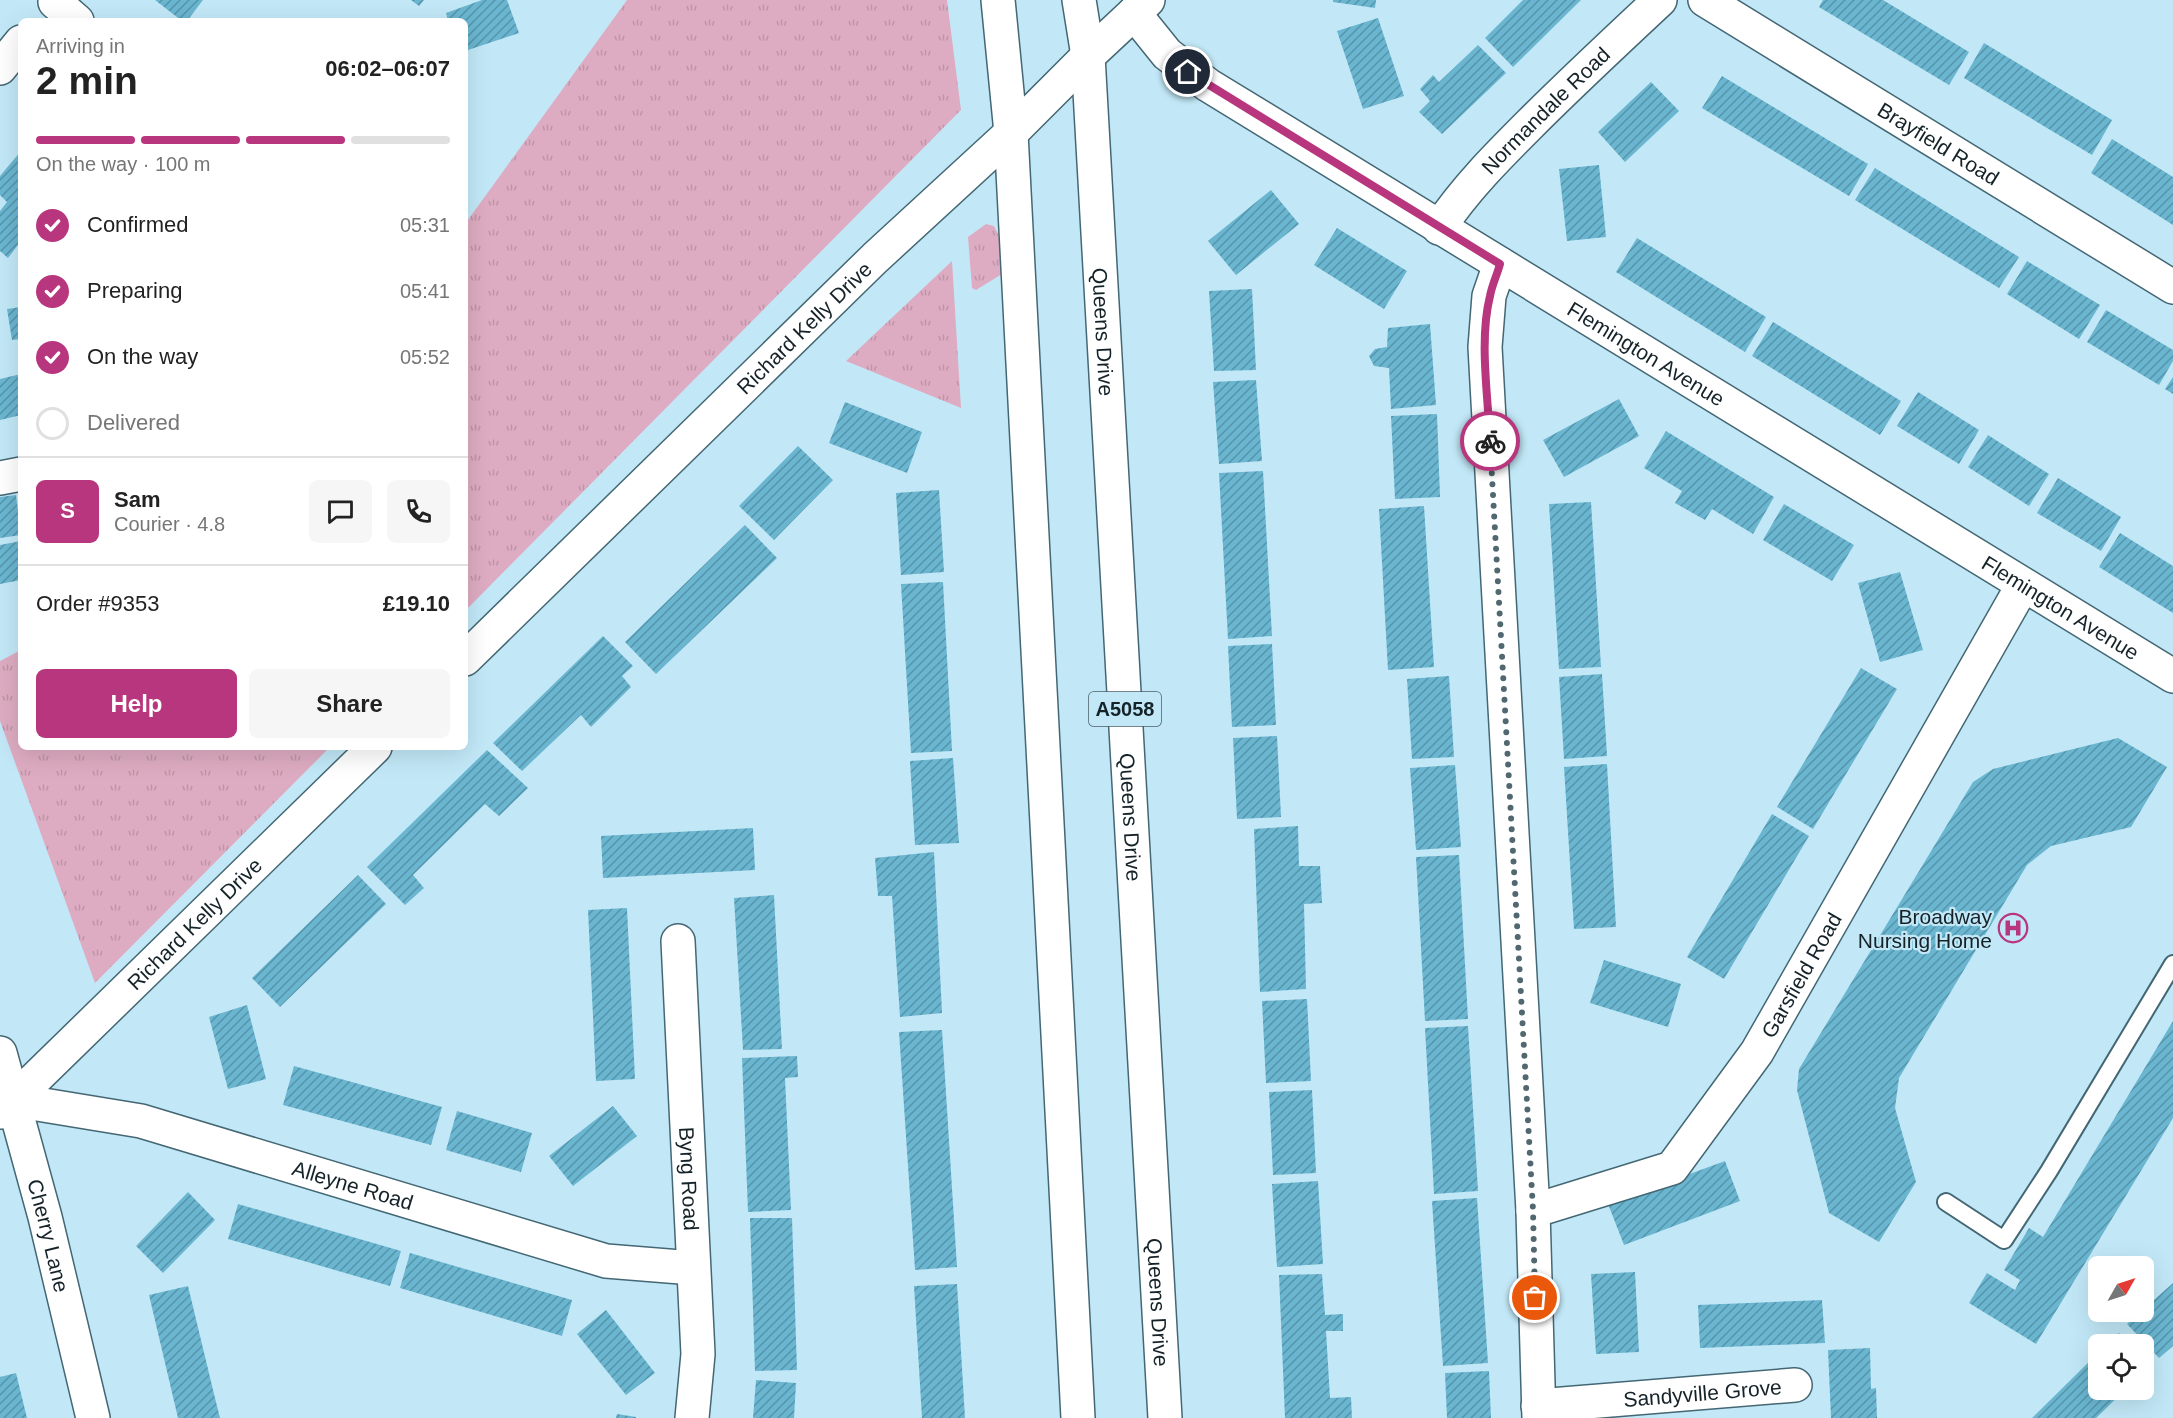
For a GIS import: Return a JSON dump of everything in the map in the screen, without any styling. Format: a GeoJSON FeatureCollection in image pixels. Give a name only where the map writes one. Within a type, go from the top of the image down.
{"type":"FeatureCollection","features":[{"type":"Feature","properties":{"kind":"main road"},"geometry":{"type":"LineString","coordinates":[[998,0],[1011,133],[1078,1418]]}},
{"type":"Feature","properties":{"kind":"main road","name":"Queens Drive"},"geometry":{"type":"LineString","coordinates":[[1079,0],[1088,56],[1165,1418]]}},
{"type":"Feature","properties":{"kind":"main road","name":"Normandale Road"},"geometry":{"type":"LineString","coordinates":[[1439,228],[1463,194],[1487,167],[1659,0]]}},
{"type":"Feature","properties":{"kind":"main road","name":"Brayfield Road"},"geometry":{"type":"LineString","coordinates":[[1705,0],[2173,287]]}},
{"type":"Feature","properties":{"kind":"main road","name":"Richard Kelly Drive"},"geometry":{"type":"LineString","coordinates":[[468,656],[875,258],[1011,133],[1141,7]]}},
{"type":"Feature","properties":{"kind":"main road","name":"Flemington Avenue"},"geometry":{"type":"LineString","coordinates":[[1141,7],[1167,54],[1188,72],[2173,676]]}},
{"type":"Feature","properties":{"kind":"main road"},"geometry":{"type":"LineString","coordinates":[[0,68],[18,46]]}},
{"type":"Feature","properties":{"kind":"main road"},"geometry":{"type":"LineString","coordinates":[[1500,264],[1489,296],[1485,347],[1533,1210],[1538,1412]]}},
{"type":"Feature","properties":{"kind":"main road"},"geometry":{"type":"LineString","coordinates":[[0,478],[18,475]]}},
{"type":"Feature","properties":{"kind":"main road","name":"Garsfield Road"},"geometry":{"type":"LineString","coordinates":[[1533,1210],[1672,1168],[1757,1052],[2023,585]]}},
{"type":"Feature","properties":{"kind":"main road","name":"Richard Kelly Drive"},"geometry":{"type":"LineString","coordinates":[[6,1107],[372,750]]}},
{"type":"Feature","properties":{"kind":"main road","name":"Byng Road"},"geometry":{"type":"LineString","coordinates":[[678,942],[698,1354],[692,1418]]}},
{"type":"Feature","properties":{"kind":"main road","name":"Cherry Lane"},"geometry":{"type":"LineString","coordinates":[[0,1053],[6,1107],[45,1217],[93,1418]]}},
{"type":"Feature","properties":{"kind":"main road","name":"Alleyne Road"},"geometry":{"type":"LineString","coordinates":[[6,1107],[141,1121],[606,1261],[693,1268]]}},
{"type":"Feature","properties":{"kind":"main road","name":"Sandyville Grove"},"geometry":{"type":"LineString","coordinates":[[1538,1412],[1795,1385]]}},
{"type":"Feature","properties":{"kind":"lane"},"geometry":{"type":"LineString","coordinates":[[1946,1202],[2004,1240],[2049,1171],[2173,964]]}},
{"type":"Feature","properties":{"kind":"green space"},"geometry":{"type":"Polygon","coordinates":[[[627,0],[947,0],[961,110],[468,608],[468,220],[627,0]]]}},
{"type":"Feature","properties":{"kind":"green space"},"geometry":{"type":"Polygon","coordinates":[[[986,224],[994,226],[1000,238],[1002,274],[976,290],[972,288],[968,237],[986,224]]]}},
{"type":"Feature","properties":{"kind":"green space"},"geometry":{"type":"Polygon","coordinates":[[[952,261],[961,408],[846,361],[952,261]]]}},
{"type":"Feature","properties":{"kind":"green space"},"geometry":{"type":"Polygon","coordinates":[[[18,652],[18,750],[327,750],[95,983],[0,721],[0,661],[18,652]]]}},
{"type":"Feature","properties":{"kind":"building"},"geometry":{"type":"Polygon","coordinates":[[[155,0],[203,0],[189,18],[178,18],[155,0]]]}},
{"type":"Feature","properties":{"kind":"building"},"geometry":{"type":"Polygon","coordinates":[[[411,0],[424,0],[419,6],[411,0]]]}},
{"type":"Feature","properties":{"kind":"building"},"geometry":{"type":"Polygon","coordinates":[[[482,0],[507,0],[519,33],[468,50],[468,18],[447,18],[446,13],[482,0]]]}},
{"type":"Feature","properties":{"kind":"building"},"geometry":{"type":"Polygon","coordinates":[[[1333,0],[1376,0],[1375,8],[1333,2],[1333,0]]]}},
{"type":"Feature","properties":{"kind":"building"},"geometry":{"type":"Polygon","coordinates":[[[1523,0],[1581,0],[1513,67],[1485,38],[1523,0]]]}},
{"type":"Feature","properties":{"kind":"building"},"geometry":{"type":"Polygon","coordinates":[[[1823,0],[1883,0],[1969,52],[1949,85],[1819,7],[1823,0]]]}},
{"type":"Feature","properties":{"kind":"building"},"geometry":{"type":"Polygon","coordinates":[[[1378,18],[1404,96],[1363,109],[1337,31],[1378,18]]]}},
{"type":"Feature","properties":{"kind":"building"},"geometry":{"type":"Polygon","coordinates":[[[1984,43],[2112,120],[2092,155],[1964,78],[1984,43]]]}},
{"type":"Feature","properties":{"kind":"building"},"geometry":{"type":"Polygon","coordinates":[[[1478,45],[1506,73],[1442,134],[1419,112],[1430,101],[1420,89],[1433,75],[1439,82],[1478,45]]]}},
{"type":"Feature","properties":{"kind":"building"},"geometry":{"type":"Polygon","coordinates":[[[1722,76],[1868,164],[1849,196],[1702,108],[1722,76]]]}},
{"type":"Feature","properties":{"kind":"building"},"geometry":{"type":"Polygon","coordinates":[[[1651,82],[1679,111],[1625,162],[1598,132],[1651,82]]]}},
{"type":"Feature","properties":{"kind":"building"},"geometry":{"type":"Polygon","coordinates":[[[2112,139],[2173,177],[2173,225],[2091,173],[2112,139]]]}},
{"type":"Feature","properties":{"kind":"building"},"geometry":{"type":"Polygon","coordinates":[[[18,155],[18,245],[8,258],[0,251],[0,211],[7,202],[0,195],[0,176],[18,155]]]}},
{"type":"Feature","properties":{"kind":"building"},"geometry":{"type":"Polygon","coordinates":[[[1599,165],[1606,237],[1567,241],[1559,169],[1599,165]]]}},
{"type":"Feature","properties":{"kind":"building"},"geometry":{"type":"Polygon","coordinates":[[[1875,168],[2019,257],[1999,288],[1855,200],[1875,168]]]}},
{"type":"Feature","properties":{"kind":"building"},"geometry":{"type":"Polygon","coordinates":[[[1271,190],[1299,224],[1236,275],[1208,241],[1271,190]]]}},
{"type":"Feature","properties":{"kind":"building"},"geometry":{"type":"Polygon","coordinates":[[[1337,228],[1407,271],[1384,309],[1314,265],[1337,228]]]}},
{"type":"Feature","properties":{"kind":"building"},"geometry":{"type":"Polygon","coordinates":[[[1637,238],[1766,317],[1745,352],[1616,272],[1637,238]]]}},
{"type":"Feature","properties":{"kind":"building"},"geometry":{"type":"Polygon","coordinates":[[[2027,261],[2100,305],[2079,339],[2007,294],[2027,261]]]}},
{"type":"Feature","properties":{"kind":"building"},"geometry":{"type":"Polygon","coordinates":[[[1252,289],[1256,370],[1214,371],[1209,291],[1252,289]]]}},
{"type":"Feature","properties":{"kind":"building"},"geometry":{"type":"Polygon","coordinates":[[[18,307],[18,339],[12,340],[7,309],[18,307]]]}},
{"type":"Feature","properties":{"kind":"building"},"geometry":{"type":"Polygon","coordinates":[[[2106,310],[2173,350],[2173,361],[2159,385],[2087,342],[2106,310]]]}},
{"type":"Feature","properties":{"kind":"building"},"geometry":{"type":"Polygon","coordinates":[[[1773,322],[1901,401],[1880,435],[1752,356],[1773,322]]]}},
{"type":"Feature","properties":{"kind":"building"},"geometry":{"type":"Polygon","coordinates":[[[1430,324],[1436,405],[1391,409],[1389,368],[1374,366],[1369,356],[1375,349],[1387,347],[1388,328],[1430,324]]]}},
{"type":"Feature","properties":{"kind":"building"},"geometry":{"type":"Polygon","coordinates":[[[18,375],[18,416],[0,420],[0,379],[18,375]]]}},
{"type":"Feature","properties":{"kind":"building"},"geometry":{"type":"Polygon","coordinates":[[[2173,377],[2173,394],[2165,389],[2173,377]]]}},
{"type":"Feature","properties":{"kind":"building"},"geometry":{"type":"Polygon","coordinates":[[[1256,380],[1262,461],[1219,464],[1213,382],[1256,380]]]}},
{"type":"Feature","properties":{"kind":"building"},"geometry":{"type":"Polygon","coordinates":[[[1918,392],[1979,430],[1959,464],[1897,426],[1918,392]]]}},
{"type":"Feature","properties":{"kind":"building"},"geometry":{"type":"Polygon","coordinates":[[[1619,399],[1639,436],[1564,477],[1543,440],[1619,399]]]}},
{"type":"Feature","properties":{"kind":"building"},"geometry":{"type":"Polygon","coordinates":[[[845,402],[922,432],[907,473],[829,443],[845,402]]]}},
{"type":"Feature","properties":{"kind":"building"},"geometry":{"type":"Polygon","coordinates":[[[1437,414],[1440,497],[1395,499],[1391,416],[1437,414]]]}},
{"type":"Feature","properties":{"kind":"building"},"geometry":{"type":"Polygon","coordinates":[[[1666,431],[1774,497],[1753,534],[1712,509],[1705,520],[1675,503],[1682,491],[1644,468],[1666,431]]]}},
{"type":"Feature","properties":{"kind":"building"},"geometry":{"type":"Polygon","coordinates":[[[1988,435],[2049,474],[2029,506],[1968,467],[1988,435]]]}},
{"type":"Feature","properties":{"kind":"building"},"geometry":{"type":"Polygon","coordinates":[[[798,446],[833,480],[774,540],[739,506],[798,446]]]}},
{"type":"Feature","properties":{"kind":"building"},"geometry":{"type":"Polygon","coordinates":[[[1263,471],[1272,636],[1228,639],[1219,473],[1263,471]]]}},
{"type":"Feature","properties":{"kind":"building"},"geometry":{"type":"Polygon","coordinates":[[[2058,478],[2121,517],[2101,551],[2037,513],[2058,478]]]}},
{"type":"Feature","properties":{"kind":"building"},"geometry":{"type":"Polygon","coordinates":[[[939,490],[944,572],[901,575],[896,493],[939,490]]]}},
{"type":"Feature","properties":{"kind":"building"},"geometry":{"type":"Polygon","coordinates":[[[16,495],[18,535],[0,538],[0,497],[16,495]]]}},
{"type":"Feature","properties":{"kind":"building"},"geometry":{"type":"Polygon","coordinates":[[[1591,502],[1601,667],[1559,669],[1549,504],[1591,502]]]}},
{"type":"Feature","properties":{"kind":"building"},"geometry":{"type":"Polygon","coordinates":[[[1784,504],[1854,545],[1832,581],[1763,540],[1784,504]]]}},
{"type":"Feature","properties":{"kind":"building"},"geometry":{"type":"Polygon","coordinates":[[[1424,506],[1434,667],[1388,670],[1379,509],[1424,506]]]}},
{"type":"Feature","properties":{"kind":"building"},"geometry":{"type":"Polygon","coordinates":[[[745,525],[777,558],[656,674],[625,642],[745,525]]]}},
{"type":"Feature","properties":{"kind":"building"},"geometry":{"type":"Polygon","coordinates":[[[2120,533],[2173,566],[2173,613],[2099,567],[2120,533]]]}},
{"type":"Feature","properties":{"kind":"building"},"geometry":{"type":"Polygon","coordinates":[[[18,542],[18,581],[0,584],[0,545],[18,542]]]}},
{"type":"Feature","properties":{"kind":"building"},"geometry":{"type":"Polygon","coordinates":[[[1900,572],[1923,650],[1880,662],[1858,583],[1900,572]]]}},
{"type":"Feature","properties":{"kind":"building"},"geometry":{"type":"Polygon","coordinates":[[[943,582],[952,751],[911,753],[901,584],[943,582]]]}},
{"type":"Feature","properties":{"kind":"building"},"geometry":{"type":"Polygon","coordinates":[[[603,636],[633,666],[622,676],[631,687],[591,727],[581,715],[522,771],[493,743],[603,636]]]}},
{"type":"Feature","properties":{"kind":"building"},"geometry":{"type":"Polygon","coordinates":[[[1272,644],[1276,725],[1232,727],[1228,646],[1272,644]]]}},
{"type":"Feature","properties":{"kind":"building"},"geometry":{"type":"Polygon","coordinates":[[[1861,668],[1897,689],[1813,829],[1777,807],[1861,668]]]}},
{"type":"Feature","properties":{"kind":"building"},"geometry":{"type":"Polygon","coordinates":[[[1602,674],[1607,756],[1564,759],[1559,677],[1602,674]]]}},
{"type":"Feature","properties":{"kind":"building"},"geometry":{"type":"Polygon","coordinates":[[[1449,676],[1454,757],[1412,759],[1407,679],[1449,676]]]}},
{"type":"Feature","properties":{"kind":"building"},"geometry":{"type":"Polygon","coordinates":[[[1277,736],[1281,817],[1237,819],[1233,738],[1277,736]]]}},
{"type":"Feature","properties":{"kind":"building"},"geometry":{"type":"Polygon","coordinates":[[[2118,738],[2167,767],[2131,827],[2051,846],[2027,865],[1899,1078],[1895,1108],[1916,1182],[1879,1242],[1829,1213],[1797,1090],[1799,1069],[1973,782],[1993,769],[2118,738]]]}},
{"type":"Feature","properties":{"kind":"building"},"geometry":{"type":"Polygon","coordinates":[[[487,750],[528,788],[499,816],[485,804],[413,875],[424,888],[405,905],[367,867],[487,750]]]}},
{"type":"Feature","properties":{"kind":"building"},"geometry":{"type":"Polygon","coordinates":[[[953,758],[959,843],[915,845],[910,761],[953,758]]]}},
{"type":"Feature","properties":{"kind":"building"},"geometry":{"type":"Polygon","coordinates":[[[1607,764],[1616,927],[1574,929],[1564,767],[1607,764]]]}},
{"type":"Feature","properties":{"kind":"building"},"geometry":{"type":"Polygon","coordinates":[[[1455,765],[1461,847],[1416,850],[1410,768],[1455,765]]]}},
{"type":"Feature","properties":{"kind":"building"},"geometry":{"type":"Polygon","coordinates":[[[1772,814],[1809,836],[1724,979],[1687,957],[1772,814]]]}},
{"type":"Feature","properties":{"kind":"building"},"geometry":{"type":"Polygon","coordinates":[[[1298,826],[1299,866],[1320,866],[1322,903],[1304,904],[1306,989],[1260,992],[1254,829],[1298,826]]]}},
{"type":"Feature","properties":{"kind":"building"},"geometry":{"type":"Polygon","coordinates":[[[753,828],[755,870],[603,878],[601,836],[753,828]]]}},
{"type":"Feature","properties":{"kind":"building"},"geometry":{"type":"Polygon","coordinates":[[[934,852],[942,1013],[900,1017],[892,896],[878,896],[875,858],[934,852]]]}},
{"type":"Feature","properties":{"kind":"building"},"geometry":{"type":"Polygon","coordinates":[[[1459,855],[1468,1019],[1425,1021],[1416,857],[1459,855]]]}},
{"type":"Feature","properties":{"kind":"building"},"geometry":{"type":"Polygon","coordinates":[[[358,875],[386,904],[280,1007],[252,978],[358,875]]]}},
{"type":"Feature","properties":{"kind":"building"},"geometry":{"type":"Polygon","coordinates":[[[774,895],[782,1049],[743,1050],[734,898],[774,895]]]}},
{"type":"Feature","properties":{"kind":"building"},"geometry":{"type":"Polygon","coordinates":[[[627,908],[635,1079],[596,1081],[588,910],[627,908]]]}},
{"type":"Feature","properties":{"kind":"building"},"geometry":{"type":"Polygon","coordinates":[[[1604,960],[1681,984],[1668,1027],[1590,1003],[1604,960]]]}},
{"type":"Feature","properties":{"kind":"building"},"geometry":{"type":"Polygon","coordinates":[[[1307,999],[1311,1081],[1266,1083],[1262,1001],[1307,999]]]}},
{"type":"Feature","properties":{"kind":"building"},"geometry":{"type":"Polygon","coordinates":[[[247,1005],[266,1079],[228,1089],[209,1017],[247,1005]]]}},
{"type":"Feature","properties":{"kind":"building"},"geometry":{"type":"Polygon","coordinates":[[[2173,1021],[2173,1118],[2036,1344],[1969,1303],[1987,1273],[2015,1290],[2020,1280],[2004,1270],[2029,1228],[2043,1237],[2173,1021]]]}},
{"type":"Feature","properties":{"kind":"building"},"geometry":{"type":"Polygon","coordinates":[[[1468,1026],[1478,1191],[1434,1194],[1425,1028],[1468,1026]]]}},
{"type":"Feature","properties":{"kind":"building"},"geometry":{"type":"Polygon","coordinates":[[[942,1030],[957,1267],[915,1270],[899,1032],[942,1030]]]}},
{"type":"Feature","properties":{"kind":"building"},"geometry":{"type":"Polygon","coordinates":[[[797,1056],[798,1077],[785,1078],[791,1210],[748,1212],[742,1058],[797,1056]]]}},
{"type":"Feature","properties":{"kind":"building"},"geometry":{"type":"Polygon","coordinates":[[[294,1066],[442,1107],[431,1145],[283,1105],[294,1066]]]}},
{"type":"Feature","properties":{"kind":"building"},"geometry":{"type":"Polygon","coordinates":[[[1312,1090],[1316,1173],[1273,1175],[1269,1092],[1312,1090]]]}},
{"type":"Feature","properties":{"kind":"building"},"geometry":{"type":"Polygon","coordinates":[[[613,1106],[637,1136],[573,1186],[549,1156],[613,1106]]]}},
{"type":"Feature","properties":{"kind":"building"},"geometry":{"type":"Polygon","coordinates":[[[457,1111],[532,1133],[521,1172],[446,1150],[457,1111]]]}},
{"type":"Feature","properties":{"kind":"building"},"geometry":{"type":"Polygon","coordinates":[[[1725,1161],[1740,1201],[1624,1245],[1608,1204],[1725,1161]]]}},
{"type":"Feature","properties":{"kind":"building"},"geometry":{"type":"Polygon","coordinates":[[[1318,1181],[1323,1264],[1277,1267],[1272,1184],[1318,1181]]]}},
{"type":"Feature","properties":{"kind":"building"},"geometry":{"type":"Polygon","coordinates":[[[188,1192],[215,1220],[163,1273],[136,1246],[188,1192]]]}},
{"type":"Feature","properties":{"kind":"building"},"geometry":{"type":"Polygon","coordinates":[[[1477,1198],[1488,1363],[1443,1366],[1432,1201],[1477,1198]]]}},
{"type":"Feature","properties":{"kind":"building"},"geometry":{"type":"Polygon","coordinates":[[[238,1204],[401,1251],[390,1286],[228,1239],[238,1204]]]}},
{"type":"Feature","properties":{"kind":"building"},"geometry":{"type":"Polygon","coordinates":[[[750,1218],[792,1218],[797,1370],[755,1371],[750,1218]]]}},
{"type":"Feature","properties":{"kind":"building"},"geometry":{"type":"Polygon","coordinates":[[[410,1253],[572,1300],[562,1336],[400,1288],[410,1253]]]}},
{"type":"Feature","properties":{"kind":"building"},"geometry":{"type":"Polygon","coordinates":[[[1635,1272],[1639,1352],[1596,1354],[1591,1274],[1635,1272]]]}},
{"type":"Feature","properties":{"kind":"building"},"geometry":{"type":"Polygon","coordinates":[[[1322,1274],[1325,1315],[1343,1314],[1343,1331],[1326,1331],[1330,1398],[1351,1397],[1352,1418],[1285,1418],[1279,1275],[1322,1274]]]}},
{"type":"Feature","properties":{"kind":"building"},"geometry":{"type":"Polygon","coordinates":[[[2173,1283],[2173,1346],[2159,1358],[2154,1353],[2154,1334],[2136,1334],[2127,1324],[2129,1322],[2154,1322],[2154,1300],[2173,1283]]]}},
{"type":"Feature","properties":{"kind":"building"},"geometry":{"type":"Polygon","coordinates":[[[957,1284],[965,1418],[922,1418],[914,1286],[957,1284]]]}},
{"type":"Feature","properties":{"kind":"building"},"geometry":{"type":"Polygon","coordinates":[[[188,1286],[220,1418],[178,1418],[149,1295],[188,1286]]]}},
{"type":"Feature","properties":{"kind":"building"},"geometry":{"type":"Polygon","coordinates":[[[1822,1300],[1825,1343],[1700,1348],[1698,1305],[1822,1300]]]}},
{"type":"Feature","properties":{"kind":"building"},"geometry":{"type":"Polygon","coordinates":[[[606,1310],[655,1373],[626,1395],[577,1334],[606,1310]]]}},
{"type":"Feature","properties":{"kind":"building"},"geometry":{"type":"Polygon","coordinates":[[[1870,1348],[1871,1389],[1876,1388],[1877,1418],[1831,1418],[1828,1350],[1870,1348]]]}},
{"type":"Feature","properties":{"kind":"building"},"geometry":{"type":"Polygon","coordinates":[[[2088,1363],[2088,1400],[2115,1400],[2096,1418],[2032,1418],[2088,1363]]]}},
{"type":"Feature","properties":{"kind":"building"},"geometry":{"type":"Polygon","coordinates":[[[1489,1371],[1491,1418],[1447,1418],[1445,1373],[1489,1371]]]}},
{"type":"Feature","properties":{"kind":"building"},"geometry":{"type":"Polygon","coordinates":[[[16,1373],[27,1418],[0,1418],[0,1377],[16,1373]]]}},
{"type":"Feature","properties":{"kind":"building"},"geometry":{"type":"Polygon","coordinates":[[[756,1380],[796,1383],[794,1418],[753,1418],[756,1380]]]}},
{"type":"Feature","properties":{"kind":"building"},"geometry":{"type":"Polygon","coordinates":[[[617,1414],[636,1417],[636,1418],[616,1418],[617,1414]]]}},
{"type":"Feature","properties":{"kind":"way so far"},"geometry":{"type":"LineString","coordinates":[[1490,441],[1533,1210],[1535,1298]]}},
{"type":"Feature","properties":{"kind":"place","name":"Broadway Nursing Home"},"geometry":{"type":"Point","coordinates":[2013,928]}},
{"type":"Feature","properties":{"kind":"route"},"geometry":{"type":"LineString","coordinates":[[1188,72],[1500,264],[1489,296],[1486,323],[1485,347],[1490,441]]}}]}
